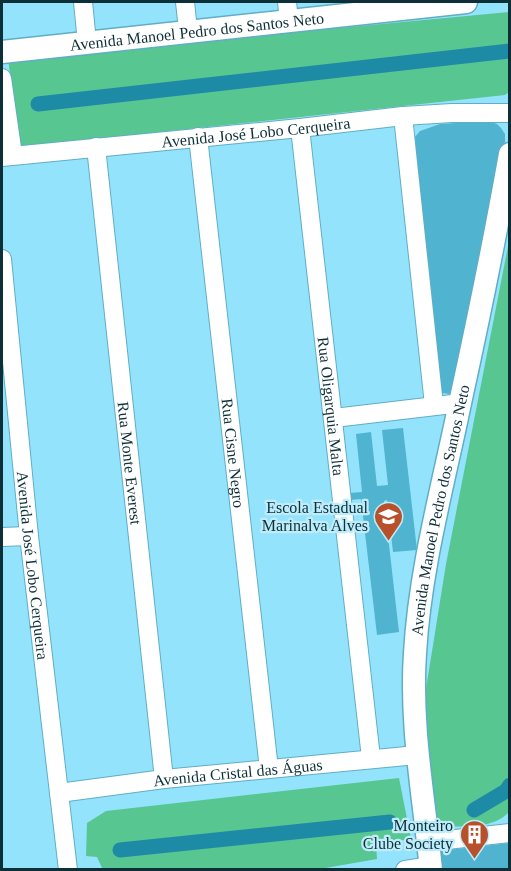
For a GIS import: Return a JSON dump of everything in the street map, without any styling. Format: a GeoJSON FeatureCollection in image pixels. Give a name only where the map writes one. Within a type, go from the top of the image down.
{"type":"FeatureCollection","features":[{"type":"Feature","properties":{"kind":"street"},"geometry":{"type":"LineString","coordinates":[[82,2],[87,42]]}},
{"type":"Feature","properties":{"kind":"street"},"geometry":{"type":"LineString","coordinates":[[185,2],[188,30]]}},
{"type":"Feature","properties":{"kind":"street","name":"Avenida Manoel Pedro dos Santos Neto"},"geometry":{"type":"LineString","coordinates":[[2,52],[188,30],[288,11],[466,2]]}},
{"type":"Feature","properties":{"kind":"street"},"geometry":{"type":"LineString","coordinates":[[2,78],[7,156]]}},
{"type":"Feature","properties":{"kind":"street","name":"Avenida José Lobo Cerqueira"},"geometry":{"type":"LineString","coordinates":[[7,156],[403,116],[510,113]]}},
{"type":"Feature","properties":{"kind":"street"},"geometry":{"type":"LineString","coordinates":[[403,116],[434,405]]}},
{"type":"Feature","properties":{"kind":"street","name":"Rua Oligarquia Malta"},"geometry":{"type":"LineString","coordinates":[[300,128],[371,758]]}},
{"type":"Feature","properties":{"kind":"street","name":"Rua Cisne Negro"},"geometry":{"type":"LineString","coordinates":[[198,137],[269,769]]}},
{"type":"Feature","properties":{"kind":"street","name":"Rua Monte Everest"},"geometry":{"type":"LineString","coordinates":[[96,147],[164,779]]}},
{"type":"Feature","properties":{"kind":"street","name":"Avenida Manoel Pedro dos Santos Neto"},"geometry":{"type":"LineString","coordinates":[[431,868],[417,754],[414,683],[417,627],[431,533],[460,403],[510,154]]}},
{"type":"Feature","properties":{"kind":"street","name":"Avenida José Lobo Cerqueira"},"geometry":{"type":"LineString","coordinates":[[2,259],[30,536],[68,870]]}},
{"type":"Feature","properties":{"kind":"street"},"geometry":{"type":"LineString","coordinates":[[334,418],[460,403]]}},
{"type":"Feature","properties":{"kind":"street"},"geometry":{"type":"LineString","coordinates":[[2,537],[30,536]]}},
{"type":"Feature","properties":{"kind":"street","name":"Avenida Cristal das Águas"},"geometry":{"type":"LineString","coordinates":[[59,793],[164,779],[417,754]]}},
{"type":"Feature","properties":{"kind":"street"},"geometry":{"type":"LineString","coordinates":[[429,842],[510,833]]}},
{"type":"Feature","properties":{"kind":"street"},"geometry":{"type":"LineString","coordinates":[[405,870],[431,868]]}},
{"type":"Feature","properties":{"kind":"green space"},"geometry":{"type":"Polygon","coordinates":[[[509,12],[510,91],[505,95],[20,147],[8,59],[509,12]]]}},
{"type":"Feature","properties":{"kind":"green space"},"geometry":{"type":"Polygon","coordinates":[[[509,241],[509,812],[502,818],[484,825],[433,826],[425,695],[446,564],[509,241]]]}},
{"type":"Feature","properties":{"kind":"green space"},"geometry":{"type":"Polygon","coordinates":[[[399,778],[411,839],[376,844],[377,859],[314,870],[103,870],[97,857],[86,856],[87,823],[106,811],[399,778]]]}},
{"type":"Feature","properties":{"kind":"building"},"geometry":{"type":"Polygon","coordinates":[[[489,121],[501,128],[505,134],[505,142],[455,389],[450,394],[442,393],[438,390],[415,137],[420,131],[440,124],[489,121]]]}},
{"type":"Feature","properties":{"kind":"building","name":"Escola Estadual Marinalva Alves"},"geometry":{"type":"Polygon","coordinates":[[[403,428],[417,550],[393,552],[387,500],[384,501],[399,632],[377,635],[361,499],[350,500],[349,493],[362,492],[356,434],[371,432],[377,486],[388,485],[382,430],[403,428]]]}},
{"type":"Feature","properties":{"kind":"building","name":"Monteiro Clube Society"},"geometry":{"type":"Polygon","coordinates":[[[510,843],[510,870],[441,870],[438,851],[510,843]]]}},
{"type":"Feature","properties":{"kind":"waterway"},"geometry":{"type":"LineString","coordinates":[[38,104],[510,51]]}},
{"type":"Feature","properties":{"kind":"waterway"},"geometry":{"type":"LineString","coordinates":[[474,810],[506,791],[510,785]]}},
{"type":"Feature","properties":{"kind":"waterway"},"geometry":{"type":"LineString","coordinates":[[120,850],[390,822]]}},
{"type":"Feature","properties":{"kind":"place","name":"Escola Estadual Marinalva Alves"},"geometry":{"type":"Point","coordinates":[389,542]}},
{"type":"Feature","properties":{"kind":"place","name":"Monteiro Clube Society"},"geometry":{"type":"Point","coordinates":[474,860]}}]}
